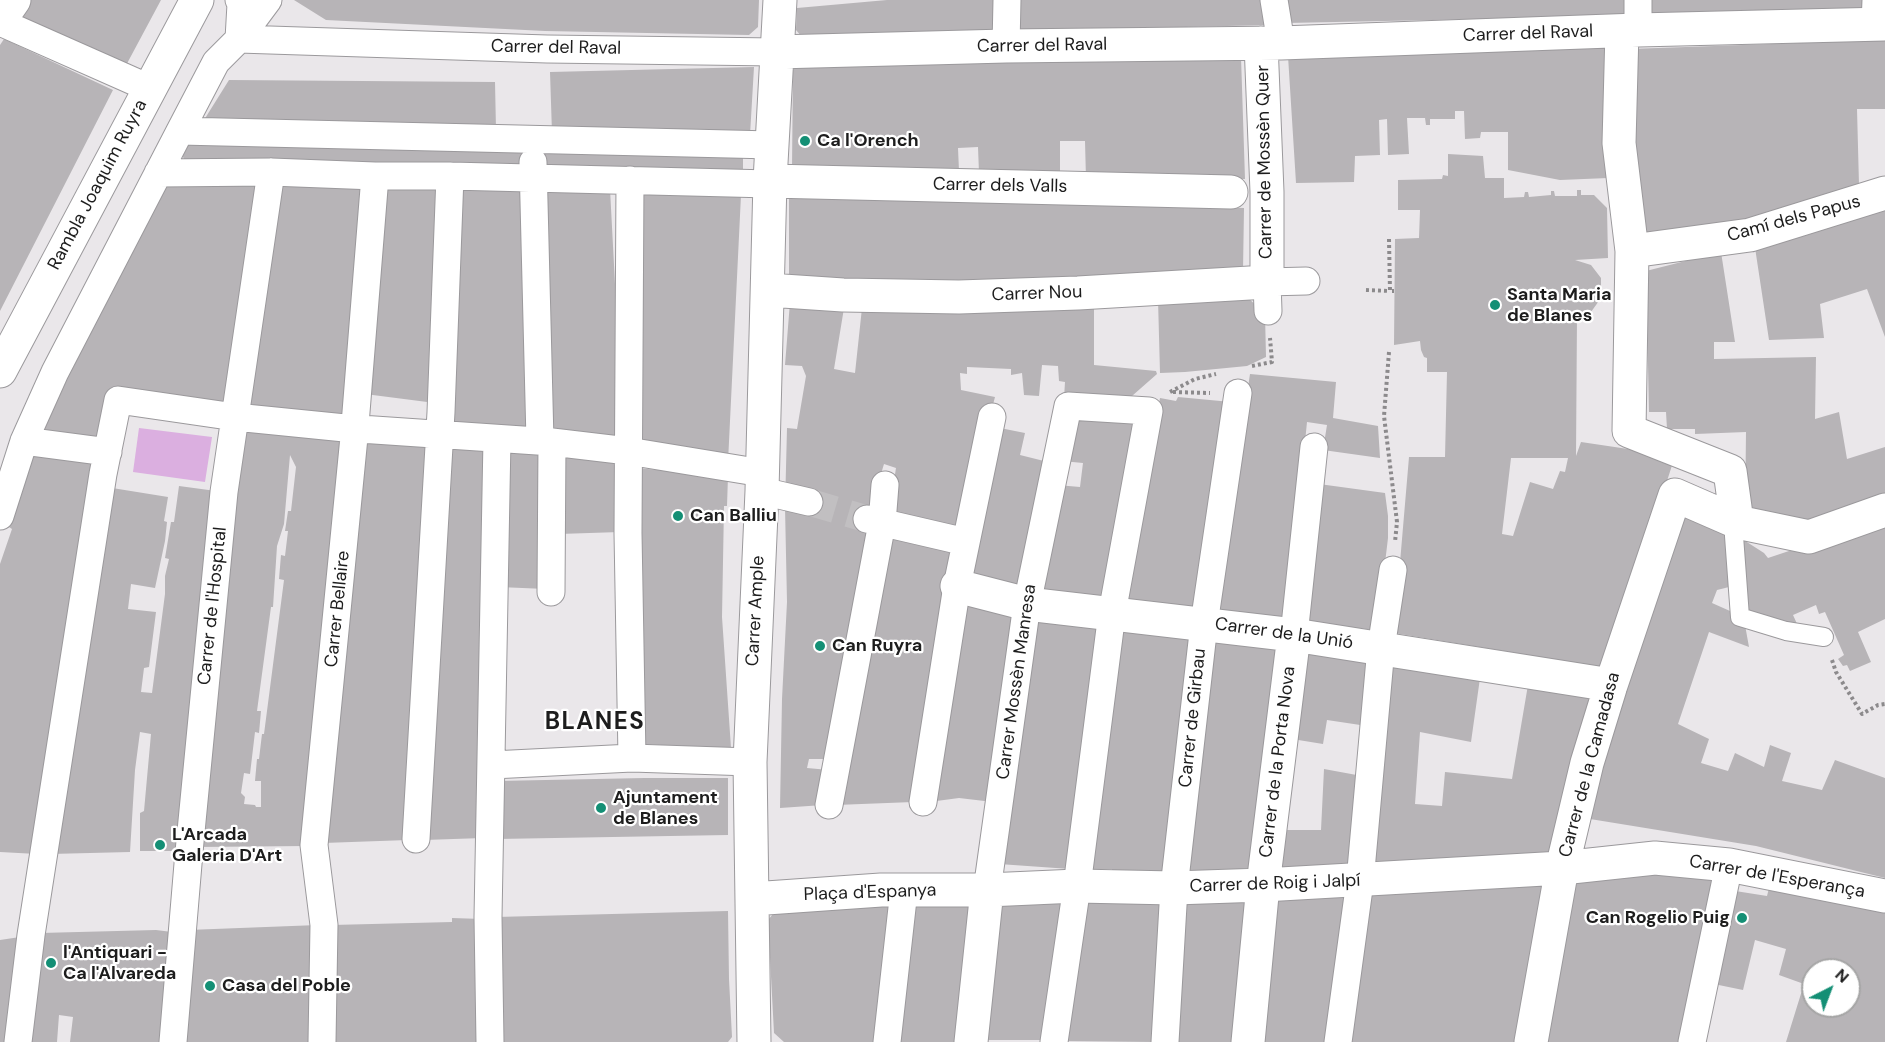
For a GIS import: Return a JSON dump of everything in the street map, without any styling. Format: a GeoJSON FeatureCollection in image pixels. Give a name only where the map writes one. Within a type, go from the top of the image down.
{"type":"FeatureCollection","features":[{"type":"Feature","properties":{"kind":"street"},"geometry":{"type":"LineString","coordinates":[[14,0],[0,21],[149,88]]}},
{"type":"Feature","properties":{"kind":"street","name":"Rambla Joaquim Ruyra"},"geometry":{"type":"LineString","coordinates":[[0,371],[197,0]]}},
{"type":"Feature","properties":{"kind":"street"},"geometry":{"type":"LineString","coordinates":[[239,0],[241,4],[239,39]]}},
{"type":"Feature","properties":{"kind":"street"},"geometry":{"type":"LineString","coordinates":[[0,516],[24,441],[55,372],[158,173],[216,62],[239,39],[268,0]]}},
{"type":"Feature","properties":{"kind":"street","name":"Carrer Ample"},"geometry":{"type":"LineString","coordinates":[[754,1042],[750,762],[762,482],[770,183],[780,0]]}},
{"type":"Feature","properties":{"kind":"street"},"geometry":{"type":"LineString","coordinates":[[1006,46],[1007,0]]}},
{"type":"Feature","properties":{"kind":"street"},"geometry":{"type":"LineString","coordinates":[[1271,43],[1274,0]]}},
{"type":"Feature","properties":{"kind":"street","name":"Carrer del Raval"},"geometry":{"type":"LineString","coordinates":[[239,39],[547,49],[776,51],[1271,43],[1633,20],[1879,16]]}},
{"type":"Feature","properties":{"kind":"street"},"geometry":{"type":"LineString","coordinates":[[1633,20],[1619,143],[1632,251],[1629,431],[1730,471],[1737,522],[1809,537],[1885,510]]}},
{"type":"Feature","properties":{"kind":"street","name":"Carrer de Mossèn Quer"},"geometry":{"type":"LineString","coordinates":[[1268,296],[1267,192],[1271,43]]}},
{"type":"Feature","properties":{"kind":"street"},"geometry":{"type":"LineString","coordinates":[[180,131],[772,145]]}},
{"type":"Feature","properties":{"kind":"street"},"geometry":{"type":"LineString","coordinates":[[532,140],[551,592]]}},
{"type":"Feature","properties":{"kind":"street"},"geometry":{"type":"LineString","coordinates":[[158,173],[271,172],[770,183]]}},
{"type":"Feature","properties":{"kind":"street","name":"Carrer de l'Hospital"},"geometry":{"type":"LineString","coordinates":[[173,1042],[224,492],[271,172]]}},
{"type":"Feature","properties":{"kind":"street","name":"Carrer Bellaire"},"geometry":{"type":"LineString","coordinates":[[322,1042],[324,925],[315,844],[355,428],[375,176]]}},
{"type":"Feature","properties":{"kind":"street"},"geometry":{"type":"LineString","coordinates":[[416,839],[439,434],[450,176]]}},
{"type":"Feature","properties":{"kind":"street"},"geometry":{"type":"LineString","coordinates":[[630,180],[628,533],[632,758]]}},
{"type":"Feature","properties":{"kind":"street","name":"Carrer dels Valls"},"geometry":{"type":"LineString","coordinates":[[770,183],[1231,192]]}},
{"type":"Feature","properties":{"kind":"street","name":"Camí dels Papus"},"geometry":{"type":"LineString","coordinates":[[1632,251],[1750,235],[1885,193]]}},
{"type":"Feature","properties":{"kind":"street","name":"Carrer Nou"},"geometry":{"type":"LineString","coordinates":[[768,290],[843,295],[959,297],[1078,293],[1268,296],[1306,281]]}},
{"type":"Feature","properties":{"kind":"street","name":"Carrer de Girbau"},"geometry":{"type":"LineString","coordinates":[[1165,1042],[1174,888],[1204,624],[1238,393]]}},
{"type":"Feature","properties":{"kind":"street"},"geometry":{"type":"LineString","coordinates":[[18,1042],[31,935],[118,400],[236,417],[546,442],[628,451],[762,482],[809,502]]}},
{"type":"Feature","properties":{"kind":"street","name":"Carrer Mossèn Manresa"},"geometry":{"type":"LineString","coordinates":[[971,1042],[987,890],[1027,604],[1068,406],[1149,411],[1112,613]]}},
{"type":"Feature","properties":{"kind":"street"},"geometry":{"type":"LineString","coordinates":[[923,802],[957,586],[992,417]]}},
{"type":"Feature","properties":{"kind":"street"},"geometry":{"type":"LineString","coordinates":[[490,1042],[488,917],[497,439]]}},
{"type":"Feature","properties":{"kind":"street"},"geometry":{"type":"LineString","coordinates":[[24,441],[108,452]]}},
{"type":"Feature","properties":{"kind":"street","name":"Carrer de la Porta Nova"},"geometry":{"type":"LineString","coordinates":[[1248,1042],[1263,885],[1294,635],[1314,447]]}},
{"type":"Feature","properties":{"kind":"street"},"geometry":{"type":"LineString","coordinates":[[829,805],[874,521],[885,485]]}},
{"type":"Feature","properties":{"kind":"street","name":"Carrer de la Camadasa"},"geometry":{"type":"LineString","coordinates":[[1531,1042],[1562,868],[1587,763],[1675,495],[1737,522]]}},
{"type":"Feature","properties":{"kind":"street"},"geometry":{"type":"LineString","coordinates":[[874,521],[966,542]]}},
{"type":"Feature","properties":{"kind":"street"},"geometry":{"type":"LineString","coordinates":[[1338,1042],[1360,880],[1381,648],[1393,570]]}},
{"type":"Feature","properties":{"kind":"street","name":"Carrer de la Unió"},"geometry":{"type":"LineString","coordinates":[[957,586],[1027,604],[1294,635],[1611,685]]}},
{"type":"Feature","properties":{"kind":"street"},"geometry":{"type":"LineString","coordinates":[[1053,1042],[1077,886],[1112,613]]}},
{"type":"Feature","properties":{"kind":"street"},"geometry":{"type":"LineString","coordinates":[[492,765],[632,758],[750,762]]}},
{"type":"Feature","properties":{"kind":"street","name":"Carrer de l'Esperança"},"geometry":{"type":"LineString","coordinates":[[1562,868],[1655,858],[1729,865],[1885,896]]}},
{"type":"Feature","properties":{"kind":"street"},"geometry":{"type":"LineString","coordinates":[[1692,1042],[1729,865]]}},
{"type":"Feature","properties":{"kind":"street","name":"Carrer de Roig i Jalpí"},"geometry":{"type":"LineString","coordinates":[[987,890],[1077,886],[1174,888],[1263,885],[1562,868]]}},
{"type":"Feature","properties":{"kind":"street"},"geometry":{"type":"LineString","coordinates":[[887,1042],[904,890]]}},
{"type":"Feature","properties":{"kind":"street","name":"Plaça d'Espanya"},"geometry":{"type":"LineString","coordinates":[[752,899],[904,890],[987,890]]}},
{"type":"Feature","properties":{"kind":"lane"},"geometry":{"type":"LineString","coordinates":[[1737,522],[1734,536],[1740,617],[1786,631],[1824,637]]}},
{"type":"Feature","properties":{"kind":"path"},"geometry":{"type":"LineString","coordinates":[[1366,290],[1392,291],[1389,239]]}},
{"type":"Feature","properties":{"kind":"path"},"geometry":{"type":"LineString","coordinates":[[1389,351],[1384,416],[1397,522],[1393,570]]}},
{"type":"Feature","properties":{"kind":"path"},"geometry":{"type":"LineString","coordinates":[[1169,392],[1238,393]]}},
{"type":"Feature","properties":{"kind":"path"},"geometry":{"type":"LineString","coordinates":[[1824,637],[1836,672],[1862,714],[1878,705],[1885,704]]}},
{"type":"Feature","properties":{"kind":"shaded area"},"geometry":{"type":"Polygon","coordinates":[[[139,428],[212,437],[205,482],[133,472],[139,428]]]}},
{"type":"Feature","properties":{"kind":"building"},"geometry":{"type":"Polygon","coordinates":[[[28,0],[161,0],[123,71],[13,24],[28,0]]]}},
{"type":"Feature","properties":{"kind":"building"},"geometry":{"type":"Polygon","coordinates":[[[294,0],[759,0],[758,27],[749,35],[545,31],[326,20],[294,0]]]}},
{"type":"Feature","properties":{"kind":"building"},"geometry":{"type":"Polygon","coordinates":[[[887,0],[996,0],[997,32],[802,37],[796,30],[797,8],[887,0]]]}},
{"type":"Feature","properties":{"kind":"building"},"geometry":{"type":"Polygon","coordinates":[[[1015,0],[1265,0],[1268,25],[1022,31],[1014,24],[1015,0]]]}},
{"type":"Feature","properties":{"kind":"building"},"geometry":{"type":"Polygon","coordinates":[[[1282,0],[1630,0],[1630,16],[1286,23],[1282,0]]]}},
{"type":"Feature","properties":{"kind":"building"},"geometry":{"type":"Polygon","coordinates":[[[1644,0],[1869,0],[1868,13],[1643,16],[1644,0]]]}},
{"type":"Feature","properties":{"kind":"building"},"geometry":{"type":"Polygon","coordinates":[[[4,39],[113,90],[0,311],[0,45],[4,39]]]}},
{"type":"Feature","properties":{"kind":"building"},"geometry":{"type":"Polygon","coordinates":[[[1885,40],[1885,109],[1857,109],[1859,185],[1693,239],[1643,236],[1625,118],[1629,49],[1885,40]]]}},
{"type":"Feature","properties":{"kind":"building"},"geometry":{"type":"Polygon","coordinates":[[[1614,48],[1608,178],[1560,180],[1508,170],[1508,132],[1481,132],[1480,138],[1465,139],[1464,111],[1455,111],[1455,119],[1430,119],[1430,125],[1426,125],[1425,118],[1407,118],[1409,154],[1388,155],[1387,119],[1379,120],[1380,155],[1355,156],[1354,182],[1296,183],[1288,56],[1614,48]]]}},
{"type":"Feature","properties":{"kind":"building"},"geometry":{"type":"Polygon","coordinates":[[[1241,57],[1245,179],[1086,179],[1085,141],[1060,141],[1060,178],[979,173],[978,147],[958,148],[959,171],[792,169],[793,66],[1241,57]]]}},
{"type":"Feature","properties":{"kind":"building"},"geometry":{"type":"Polygon","coordinates":[[[754,67],[750,135],[552,133],[550,72],[754,67]]]}},
{"type":"Feature","properties":{"kind":"building"},"geometry":{"type":"Polygon","coordinates":[[[229,80],[495,82],[496,130],[204,120],[229,80]]]}},
{"type":"Feature","properties":{"kind":"building"},"geometry":{"type":"Polygon","coordinates":[[[193,137],[523,146],[521,166],[184,159],[182,155],[193,137]]]}},
{"type":"Feature","properties":{"kind":"building"},"geometry":{"type":"Polygon","coordinates":[[[539,146],[743,151],[743,173],[541,168],[539,146]]]}},
{"type":"Feature","properties":{"kind":"building"},"geometry":{"type":"Polygon","coordinates":[[[1448,154],[1483,156],[1485,178],[1504,178],[1504,198],[1524,197],[1525,192],[1528,192],[1529,197],[1551,195],[1551,191],[1554,191],[1555,196],[1577,196],[1577,190],[1581,190],[1581,195],[1594,195],[1607,208],[1608,258],[1575,260],[1591,265],[1601,278],[1601,298],[1591,312],[1577,316],[1576,456],[1581,442],[1675,456],[1607,668],[1394,633],[1409,457],[1445,457],[1447,372],[1427,372],[1427,358],[1421,350],[1420,341],[1394,345],[1395,239],[1419,238],[1420,210],[1398,210],[1398,180],[1442,179],[1443,175],[1448,176],[1448,154]],[[1511,458],[1502,534],[1513,536],[1530,482],[1553,489],[1560,471],[1565,472],[1568,458],[1511,458]]]}},
{"type":"Feature","properties":{"kind":"building"},"geometry":{"type":"Polygon","coordinates":[[[166,179],[258,182],[228,405],[113,390],[101,442],[38,432],[166,179]]]}},
{"type":"Feature","properties":{"kind":"building"},"geometry":{"type":"Polygon","coordinates":[[[278,183],[366,185],[347,419],[241,407],[278,183]]]}},
{"type":"Feature","properties":{"kind":"building"},"geometry":{"type":"Polygon","coordinates":[[[542,187],[610,189],[623,436],[559,437],[547,428],[542,187]]]}},
{"type":"Feature","properties":{"kind":"building"},"geometry":{"type":"Polygon","coordinates":[[[385,188],[441,188],[435,403],[365,394],[385,188]]]}},
{"type":"Feature","properties":{"kind":"building"},"geometry":{"type":"Polygon","coordinates":[[[456,188],[524,188],[532,434],[450,425],[456,188]]]}},
{"type":"Feature","properties":{"kind":"building"},"geometry":{"type":"Polygon","coordinates":[[[641,190],[741,195],[728,462],[639,445],[641,190]]]}},
{"type":"Feature","properties":{"kind":"building"},"geometry":{"type":"Polygon","coordinates":[[[789,195],[1244,208],[1243,271],[1037,284],[789,278],[789,195]]]}},
{"type":"Feature","properties":{"kind":"building"},"geometry":{"type":"Polygon","coordinates":[[[1885,201],[1885,337],[1867,289],[1820,304],[1824,338],[1769,340],[1754,241],[1885,201]]]}},
{"type":"Feature","properties":{"kind":"building"},"geometry":{"type":"Polygon","coordinates":[[[1721,252],[1735,342],[1714,342],[1714,359],[1816,357],[1815,419],[1839,412],[1847,459],[1885,447],[1885,499],[1799,526],[1745,517],[1746,432],[1695,434],[1695,429],[1667,429],[1666,412],[1649,412],[1646,271],[1721,252]]]}},
{"type":"Feature","properties":{"kind":"building"},"geometry":{"type":"Polygon","coordinates":[[[1244,294],[1265,314],[1266,357],[1247,366],[1160,373],[1158,299],[1244,294]]]}},
{"type":"Feature","properties":{"kind":"building"},"geometry":{"type":"Polygon","coordinates":[[[790,302],[844,308],[834,369],[855,373],[862,308],[1094,306],[1094,365],[1156,371],[1157,374],[1124,403],[1064,398],[1065,382],[1059,381],[1058,366],[1042,365],[1039,396],[1024,395],[1022,373],[1011,375],[1011,369],[967,367],[967,374],[960,373],[961,390],[995,397],[959,534],[897,517],[890,506],[896,468],[884,464],[865,526],[875,528],[832,759],[809,759],[807,768],[829,770],[823,805],[780,808],[787,602],[785,507],[787,428],[797,429],[806,376],[802,366],[785,365],[790,302]]]}},
{"type":"Feature","properties":{"kind":"building"},"geometry":{"type":"Polygon","coordinates":[[[1250,374],[1336,382],[1333,418],[1378,426],[1380,458],[1323,450],[1327,425],[1307,422],[1287,622],[1213,617],[1250,374]]]}},
{"type":"Feature","properties":{"kind":"building"},"geometry":{"type":"Polygon","coordinates":[[[1178,397],[1231,402],[1199,613],[1123,606],[1160,398],[1176,401],[1178,397]]]}},
{"type":"Feature","properties":{"kind":"building"},"geometry":{"type":"Polygon","coordinates":[[[1072,414],[1141,420],[1107,604],[1034,596],[1057,485],[1080,487],[1083,463],[1062,461],[1072,414]]]}},
{"type":"Feature","properties":{"kind":"building"},"geometry":{"type":"Polygon","coordinates":[[[239,424],[346,435],[307,846],[196,847],[239,424]],[[290,455],[284,524],[277,546],[273,607],[271,607],[257,711],[261,711],[259,733],[255,732],[250,774],[244,773],[241,793],[245,797],[244,804],[256,807],[261,807],[261,781],[255,781],[257,759],[259,759],[262,734],[264,734],[284,580],[279,579],[281,555],[285,556],[288,531],[285,531],[288,511],[291,511],[296,467],[290,455]]]}},
{"type":"Feature","properties":{"kind":"building"},"geometry":{"type":"Polygon","coordinates":[[[995,427],[1025,433],[1020,455],[1052,463],[1025,594],[967,580],[995,427]]]}},
{"type":"Feature","properties":{"kind":"building"},"geometry":{"type":"Polygon","coordinates":[[[360,437],[427,446],[408,840],[323,843],[360,437]]]}},
{"type":"Feature","properties":{"kind":"building"},"geometry":{"type":"Polygon","coordinates":[[[444,440],[490,445],[483,838],[424,840],[444,440]]]}},
{"type":"Feature","properties":{"kind":"building"},"geometry":{"type":"Polygon","coordinates":[[[505,447],[544,451],[546,589],[499,587],[505,447]]]}},
{"type":"Feature","properties":{"kind":"building"},"geometry":{"type":"Polygon","coordinates":[[[34,450],[98,459],[37,854],[0,852],[0,564],[12,529],[9,527],[34,450]]]}},
{"type":"Feature","properties":{"kind":"building"},"geometry":{"type":"Polygon","coordinates":[[[557,452],[619,461],[620,532],[559,534],[557,452]]]}},
{"type":"Feature","properties":{"kind":"building"},"geometry":{"type":"Polygon","coordinates":[[[636,468],[728,476],[727,506],[724,506],[722,617],[731,748],[638,744],[636,468]]]}},
{"type":"Feature","properties":{"kind":"building"},"geometry":{"type":"Polygon","coordinates":[[[1319,484],[1385,493],[1388,538],[1377,630],[1303,623],[1319,484]]]}},
{"type":"Feature","properties":{"kind":"building"},"geometry":{"type":"Polygon","coordinates":[[[179,486],[216,491],[179,851],[140,851],[140,813],[144,811],[151,734],[140,732],[135,770],[130,852],[50,854],[106,487],[168,497],[164,521],[167,522],[165,541],[155,588],[131,584],[128,609],[156,612],[149,667],[144,668],[141,692],[152,693],[165,594],[165,576],[169,559],[165,558],[171,522],[174,522],[179,486]]]}},
{"type":"Feature","properties":{"kind":"building"},"geometry":{"type":"Polygon","coordinates":[[[1679,504],[1727,532],[1729,587],[1717,590],[1712,603],[1730,611],[1745,625],[1749,647],[1709,632],[1678,724],[1709,739],[1701,763],[1728,771],[1735,753],[1764,767],[1770,745],[1791,753],[1782,781],[1822,790],[1835,760],[1885,778],[1885,878],[1756,846],[1584,818],[1679,504]]]}},
{"type":"Feature","properties":{"kind":"building"},"geometry":{"type":"Polygon","coordinates":[[[1885,519],[1885,619],[1858,632],[1871,662],[1850,671],[1847,665],[1843,666],[1838,659],[1844,655],[1825,612],[1819,614],[1816,605],[1793,615],[1798,626],[1750,616],[1742,599],[1739,537],[1768,558],[1885,519]]]}},
{"type":"Feature","properties":{"kind":"building"},"geometry":{"type":"Polygon","coordinates":[[[886,529],[958,547],[913,802],[836,805],[886,529]]]}},
{"type":"Feature","properties":{"kind":"building"},"geometry":{"type":"Polygon","coordinates":[[[963,595],[1020,611],[993,802],[959,798],[929,802],[963,595]]]}},
{"type":"Feature","properties":{"kind":"building"},"geometry":{"type":"Polygon","coordinates":[[[1031,611],[1101,618],[1070,869],[999,864],[1031,611]]]}},
{"type":"Feature","properties":{"kind":"building"},"geometry":{"type":"Polygon","coordinates":[[[1118,620],[1193,629],[1166,876],[1112,873],[1112,869],[1087,869],[1118,620]]]}},
{"type":"Feature","properties":{"kind":"building"},"geometry":{"type":"Polygon","coordinates":[[[1209,635],[1281,643],[1254,870],[1180,873],[1209,635]]]}},
{"type":"Feature","properties":{"kind":"building"},"geometry":{"type":"Polygon","coordinates":[[[1300,645],[1375,656],[1367,726],[1327,720],[1323,744],[1286,738],[1300,645]]]}},
{"type":"Feature","properties":{"kind":"building"},"geometry":{"type":"Polygon","coordinates":[[[1391,659],[1481,671],[1471,742],[1420,732],[1415,804],[1442,806],[1445,772],[1512,779],[1529,679],[1597,693],[1559,861],[1367,871],[1391,659]]]}},
{"type":"Feature","properties":{"kind":"building"},"geometry":{"type":"Polygon","coordinates":[[[1324,769],[1362,776],[1352,871],[1272,872],[1276,830],[1321,830],[1324,769]]]}},
{"type":"Feature","properties":{"kind":"building"},"geometry":{"type":"Polygon","coordinates":[[[728,778],[728,835],[497,839],[496,781],[728,778]]]}},
{"type":"Feature","properties":{"kind":"building"},"geometry":{"type":"Polygon","coordinates":[[[1617,873],[1692,876],[1721,882],[1686,1042],[1536,1042],[1568,875],[1617,873]]]}},
{"type":"Feature","properties":{"kind":"building"},"geometry":{"type":"Polygon","coordinates":[[[1552,879],[1523,1042],[1352,1042],[1365,888],[1552,879]]]}},
{"type":"Feature","properties":{"kind":"building"},"geometry":{"type":"Polygon","coordinates":[[[1769,888],[1885,911],[1885,1042],[1786,1042],[1801,994],[1801,1018],[1861,1018],[1861,958],[1801,958],[1801,983],[1779,975],[1786,949],[1755,940],[1743,990],[1709,983],[1729,890],[1767,896],[1769,888]]]}},
{"type":"Feature","properties":{"kind":"building"},"geometry":{"type":"Polygon","coordinates":[[[1350,889],[1335,1042],[1256,1042],[1271,895],[1350,889]]]}},
{"type":"Feature","properties":{"kind":"building"},"geometry":{"type":"Polygon","coordinates":[[[1253,893],[1237,1042],[1169,1042],[1179,899],[1253,893]]]}},
{"type":"Feature","properties":{"kind":"building"},"geometry":{"type":"Polygon","coordinates":[[[1065,900],[1046,1040],[978,1040],[994,901],[1065,900]]]}},
{"type":"Feature","properties":{"kind":"building"},"geometry":{"type":"Polygon","coordinates":[[[1081,900],[1162,903],[1154,1042],[1062,1041],[1081,900]]]}},
{"type":"Feature","properties":{"kind":"building"},"geometry":{"type":"Polygon","coordinates":[[[980,901],[963,1042],[894,1042],[912,904],[980,901]]]}},
{"type":"Feature","properties":{"kind":"building"},"geometry":{"type":"Polygon","coordinates":[[[897,906],[882,1033],[873,1042],[784,1042],[774,1033],[768,920],[778,908],[897,906]]]}},
{"type":"Feature","properties":{"kind":"building"},"geometry":{"type":"Polygon","coordinates":[[[728,911],[732,1037],[728,1042],[496,1042],[496,917],[728,911]]]}},
{"type":"Feature","properties":{"kind":"building"},"geometry":{"type":"Polygon","coordinates":[[[452,918],[482,919],[482,1042],[333,1042],[332,925],[452,922],[452,918]]]}},
{"type":"Feature","properties":{"kind":"building"},"geometry":{"type":"Polygon","coordinates":[[[318,925],[317,1042],[179,1042],[188,930],[318,925]]]}},
{"type":"Feature","properties":{"kind":"building"},"geometry":{"type":"Polygon","coordinates":[[[156,930],[172,932],[163,1042],[70,1042],[73,1017],[59,1015],[57,1042],[26,1042],[40,933],[156,930]]]}},
{"type":"Feature","properties":{"kind":"building"},"geometry":{"type":"Polygon","coordinates":[[[20,937],[7,1042],[0,1042],[0,940],[20,937]]]}},
{"type":"Feature","properties":{"kind":"tunnel"},"geometry":{"type":"LineString","coordinates":[[809,502],[867,519]]}},
{"type":"Feature","properties":{"kind":"place","name":"Ca l'Orench"},"geometry":{"type":"Point","coordinates":[805,141]}},
{"type":"Feature","properties":{"kind":"place","name":"Santa Maria de Blanes"},"geometry":{"type":"Point","coordinates":[1495,305]}},
{"type":"Feature","properties":{"kind":"place","name":"Can Balliu"},"geometry":{"type":"Point","coordinates":[678,516]}},
{"type":"Feature","properties":{"kind":"place","name":"Can Ruyra"},"geometry":{"type":"Point","coordinates":[820,646]}},
{"type":"Feature","properties":{"kind":"place","name":"Ajuntament de Blanes"},"geometry":{"type":"Point","coordinates":[601,808]}},
{"type":"Feature","properties":{"kind":"place","name":"L'Arcada Galeria D'Art"},"geometry":{"type":"Point","coordinates":[160,845]}},
{"type":"Feature","properties":{"kind":"place","name":"Can Rogelio Puig"},"geometry":{"type":"Point","coordinates":[1742,918]}},
{"type":"Feature","properties":{"kind":"place","name":"l'Antiquari - Ca l'Alvareda"},"geometry":{"type":"Point","coordinates":[51,963]}},
{"type":"Feature","properties":{"kind":"place","name":"Casa del Poble"},"geometry":{"type":"Point","coordinates":[210,986]}},
{"type":"Feature","properties":{"kind":"district","name":"BLANES"},"geometry":{"type":"Point","coordinates":[595,723]}}]}
